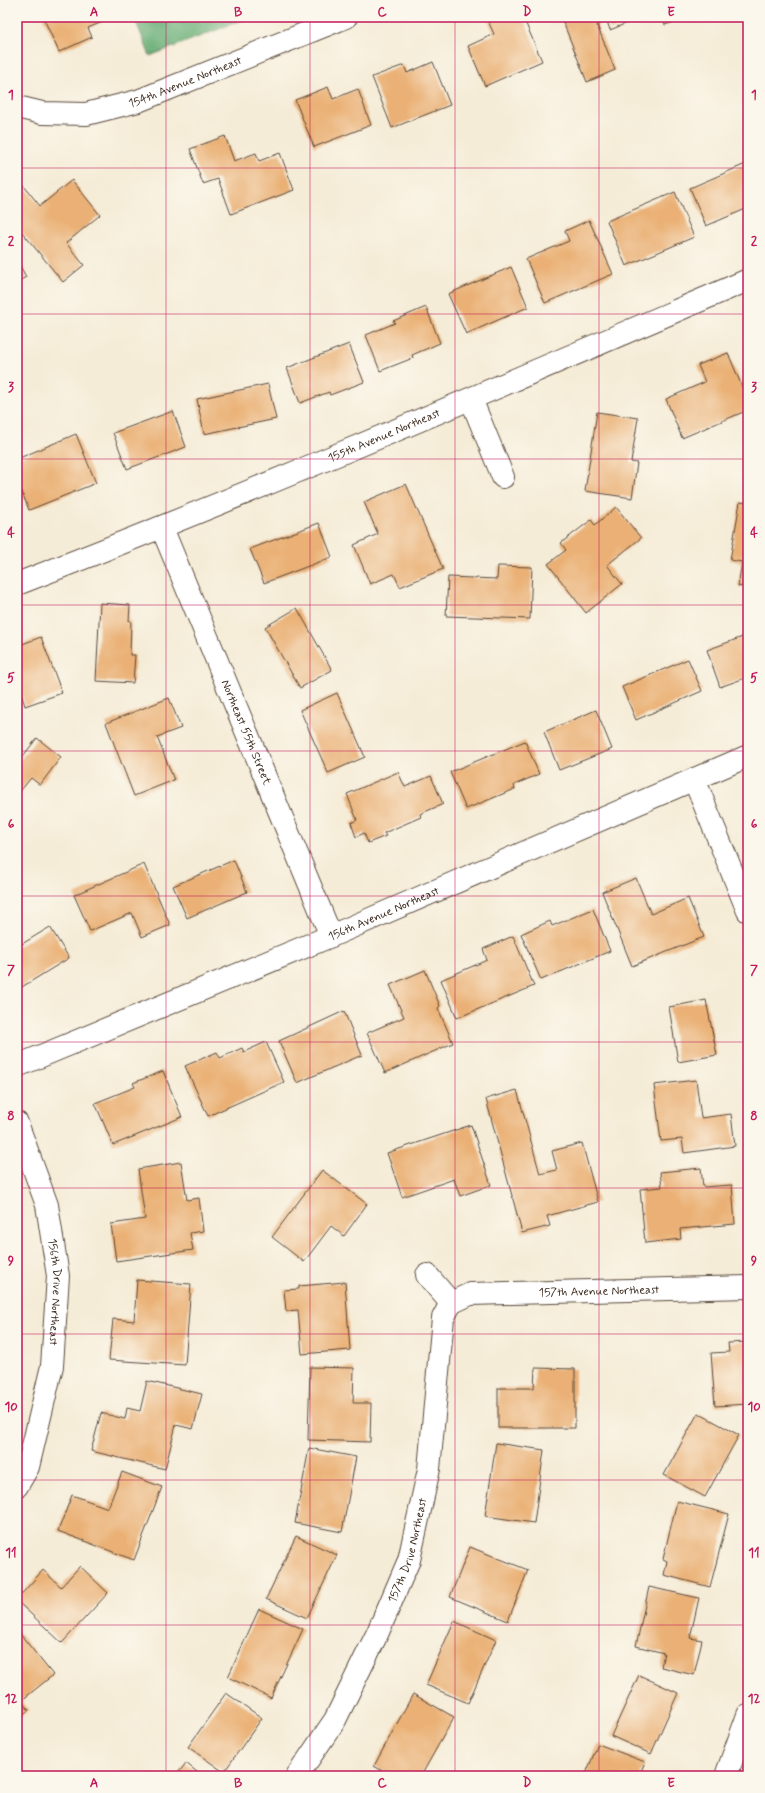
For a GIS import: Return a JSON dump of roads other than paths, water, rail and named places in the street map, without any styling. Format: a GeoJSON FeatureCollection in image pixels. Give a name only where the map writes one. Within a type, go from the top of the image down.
{"type":"FeatureCollection","features":[{"type":"Feature","properties":{"kind":"street","name":"154th Avenue Northeast"},"geometry":{"type":"LineString","coordinates":[[17,107],[42,113],[86,114],[138,101],[346,17]]}},
{"type":"Feature","properties":{"kind":"street","name":"155th Avenue Northeast"},"geometry":{"type":"LineString","coordinates":[[17,584],[162,528],[471,399],[748,280]]}},
{"type":"Feature","properties":{"kind":"street"},"geometry":{"type":"LineString","coordinates":[[471,399],[503,477]]}},
{"type":"Feature","properties":{"kind":"street","name":"Northeast 55th Street"},"geometry":{"type":"LineString","coordinates":[[162,528],[331,936]]}},
{"type":"Feature","properties":{"kind":"street","name":"156th Avenue Northeast"},"geometry":{"type":"LineString","coordinates":[[17,1066],[331,936],[748,756]]}},
{"type":"Feature","properties":{"kind":"street"},"geometry":{"type":"LineString","coordinates":[[694,779],[748,911]]}},
{"type":"Feature","properties":{"kind":"street","name":"156th Drive Northeast"},"geometry":{"type":"LineString","coordinates":[[17,1122],[47,1205],[58,1276],[52,1366],[28,1467],[17,1486]]}},
{"type":"Feature","properties":{"kind":"street"},"geometry":{"type":"LineString","coordinates":[[427,1275],[451,1303]]}},
{"type":"Feature","properties":{"kind":"street","name":"157th Avenue Northeast"},"geometry":{"type":"LineString","coordinates":[[451,1303],[470,1294],[748,1287]]}},
{"type":"Feature","properties":{"kind":"street","name":"157th Drive Northeast"},"geometry":{"type":"LineString","coordinates":[[297,1776],[335,1720],[378,1632],[408,1560],[428,1469],[443,1318],[451,1303]]}},
{"type":"Feature","properties":{"kind":"street"},"geometry":{"type":"LineString","coordinates":[[726,1776],[748,1715]]}}]}
